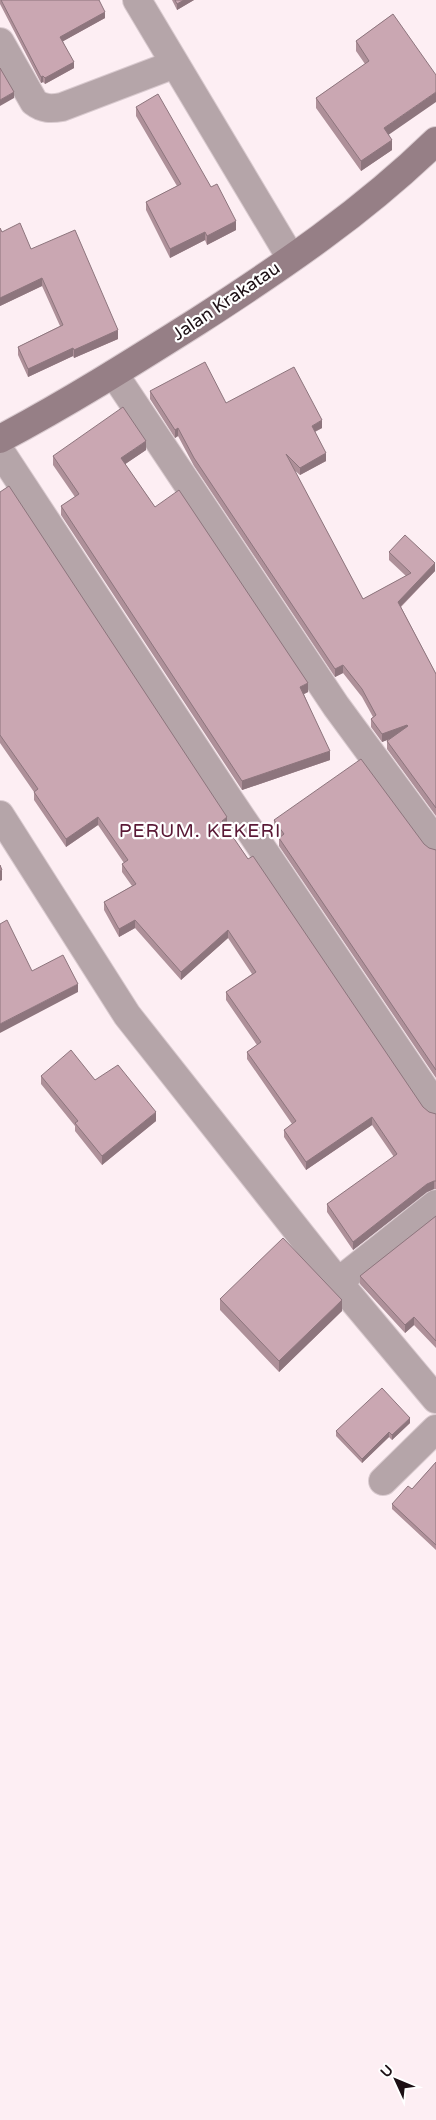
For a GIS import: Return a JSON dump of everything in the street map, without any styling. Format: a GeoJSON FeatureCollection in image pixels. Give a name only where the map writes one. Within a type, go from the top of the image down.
{"type":"FeatureCollection","features":[{"type":"Feature","properties":{"kind":"street"},"geometry":{"type":"LineString","coordinates":[[137,0],[291,258]]}},
{"type":"Feature","properties":{"kind":"street"},"geometry":{"type":"LineString","coordinates":[[0,42],[34,102],[40,107],[50,109],[62,107],[175,64]]}},
{"type":"Feature","properties":{"kind":"street","name":"Jalan Krakatau"},"geometry":{"type":"LineString","coordinates":[[0,439],[53,411],[114,374],[291,258],[356,212],[396,180],[436,141]]}},
{"type":"Feature","properties":{"kind":"street"},"geometry":{"type":"LineString","coordinates":[[114,374],[336,706],[436,842]]}},
{"type":"Feature","properties":{"kind":"street"},"geometry":{"type":"LineString","coordinates":[[0,451],[230,802],[436,1106]]}},
{"type":"Feature","properties":{"kind":"street"},"geometry":{"type":"LineString","coordinates":[[0,816],[127,1015],[338,1282],[436,1399]]}},
{"type":"Feature","properties":{"kind":"street"},"geometry":{"type":"LineString","coordinates":[[338,1282],[436,1204]]}},
{"type":"Feature","properties":{"kind":"street"},"geometry":{"type":"LineString","coordinates":[[383,1481],[436,1429]]}},
{"type":"Feature","properties":{"kind":"building"},"geometry":{"type":"Polygon","coordinates":[[[1,0],[99,0],[105,12],[60,37],[74,62],[45,78],[41,77],[1,0]]]}},
{"type":"Feature","properties":{"kind":"building"},"geometry":{"type":"Polygon","coordinates":[[[175,0],[184,0],[177,4],[175,0]]]}},
{"type":"Feature","properties":{"kind":"building"},"geometry":{"type":"Polygon","coordinates":[[[393,14],[436,75],[436,92],[384,128],[392,140],[361,161],[316,98],[369,61],[356,41],[393,14]]]}},
{"type":"Feature","properties":{"kind":"building"},"geometry":{"type":"Polygon","coordinates":[[[0,68],[14,92],[0,100],[0,68]]]}},
{"type":"Feature","properties":{"kind":"building"},"geometry":{"type":"Polygon","coordinates":[[[158,94],[211,187],[217,184],[236,221],[207,236],[205,232],[170,249],[146,202],[181,184],[136,107],[158,94]]]}},
{"type":"Feature","properties":{"kind":"building"},"geometry":{"type":"Polygon","coordinates":[[[20,223],[31,249],[75,230],[118,330],[28,369],[18,347],[63,325],[42,278],[0,298],[0,228],[2,232],[20,223]]]}},
{"type":"Feature","properties":{"kind":"building"},"geometry":{"type":"Polygon","coordinates":[[[205,362],[226,403],[294,367],[322,420],[312,426],[326,453],[300,468],[286,454],[363,599],[411,573],[389,552],[405,535],[435,563],[398,602],[436,674],[436,808],[387,741],[408,726],[382,734],[371,719],[376,715],[362,689],[343,665],[335,669],[194,458],[178,428],[175,430],[150,391],[205,362]]]}},
{"type":"Feature","properties":{"kind":"building"},"geometry":{"type":"Polygon","coordinates":[[[123,407],[146,441],[121,458],[155,507],[179,490],[308,683],[300,687],[330,751],[242,781],[61,506],[79,494],[53,456],[123,407]]]}},
{"type":"Feature","properties":{"kind":"building"},"geometry":{"type":"Polygon","coordinates":[[[9,486],[227,817],[222,821],[248,859],[253,856],[423,1107],[429,1112],[436,1114],[436,1181],[427,1184],[353,1242],[327,1204],[397,1154],[372,1117],[306,1162],[284,1130],[296,1121],[247,1052],[261,1042],[226,992],[256,972],[228,930],[181,972],[135,920],[119,929],[104,902],[136,884],[122,864],[128,860],[98,817],[66,839],[34,792],[38,789],[0,735],[0,492],[9,486]]]}},
{"type":"Feature","properties":{"kind":"building"},"geometry":{"type":"Polygon","coordinates":[[[361,759],[424,844],[436,850],[436,1070],[279,838],[284,834],[274,820],[361,759]]]}},
{"type":"Feature","properties":{"kind":"building"},"geometry":{"type":"Polygon","coordinates":[[[7,920],[32,971],[63,955],[78,984],[0,1024],[0,924],[7,920]]]}},
{"type":"Feature","properties":{"kind":"building"},"geometry":{"type":"Polygon","coordinates":[[[71,1050],[95,1080],[118,1065],[156,1112],[102,1156],[75,1123],[78,1121],[41,1076],[71,1050]]]}},
{"type":"Feature","properties":{"kind":"building"},"geometry":{"type":"Polygon","coordinates":[[[436,1216],[436,1341],[414,1317],[405,1325],[360,1276],[436,1216]]]}},
{"type":"Feature","properties":{"kind":"building"},"geometry":{"type":"Polygon","coordinates":[[[283,1238],[342,1300],[279,1361],[220,1299],[283,1238]]]}},
{"type":"Feature","properties":{"kind":"building"},"geometry":{"type":"Polygon","coordinates":[[[382,1388],[410,1418],[392,1435],[389,1432],[362,1459],[336,1431],[382,1388]]]}},
{"type":"Feature","properties":{"kind":"building"},"geometry":{"type":"Polygon","coordinates":[[[436,1462],[436,1545],[392,1504],[408,1486],[412,1489],[436,1462]]]}},
{"type":"Feature","properties":{"kind":"district","name":"PERUM. KEKERI"},"geometry":{"type":"Point","coordinates":[200,831]}}]}
